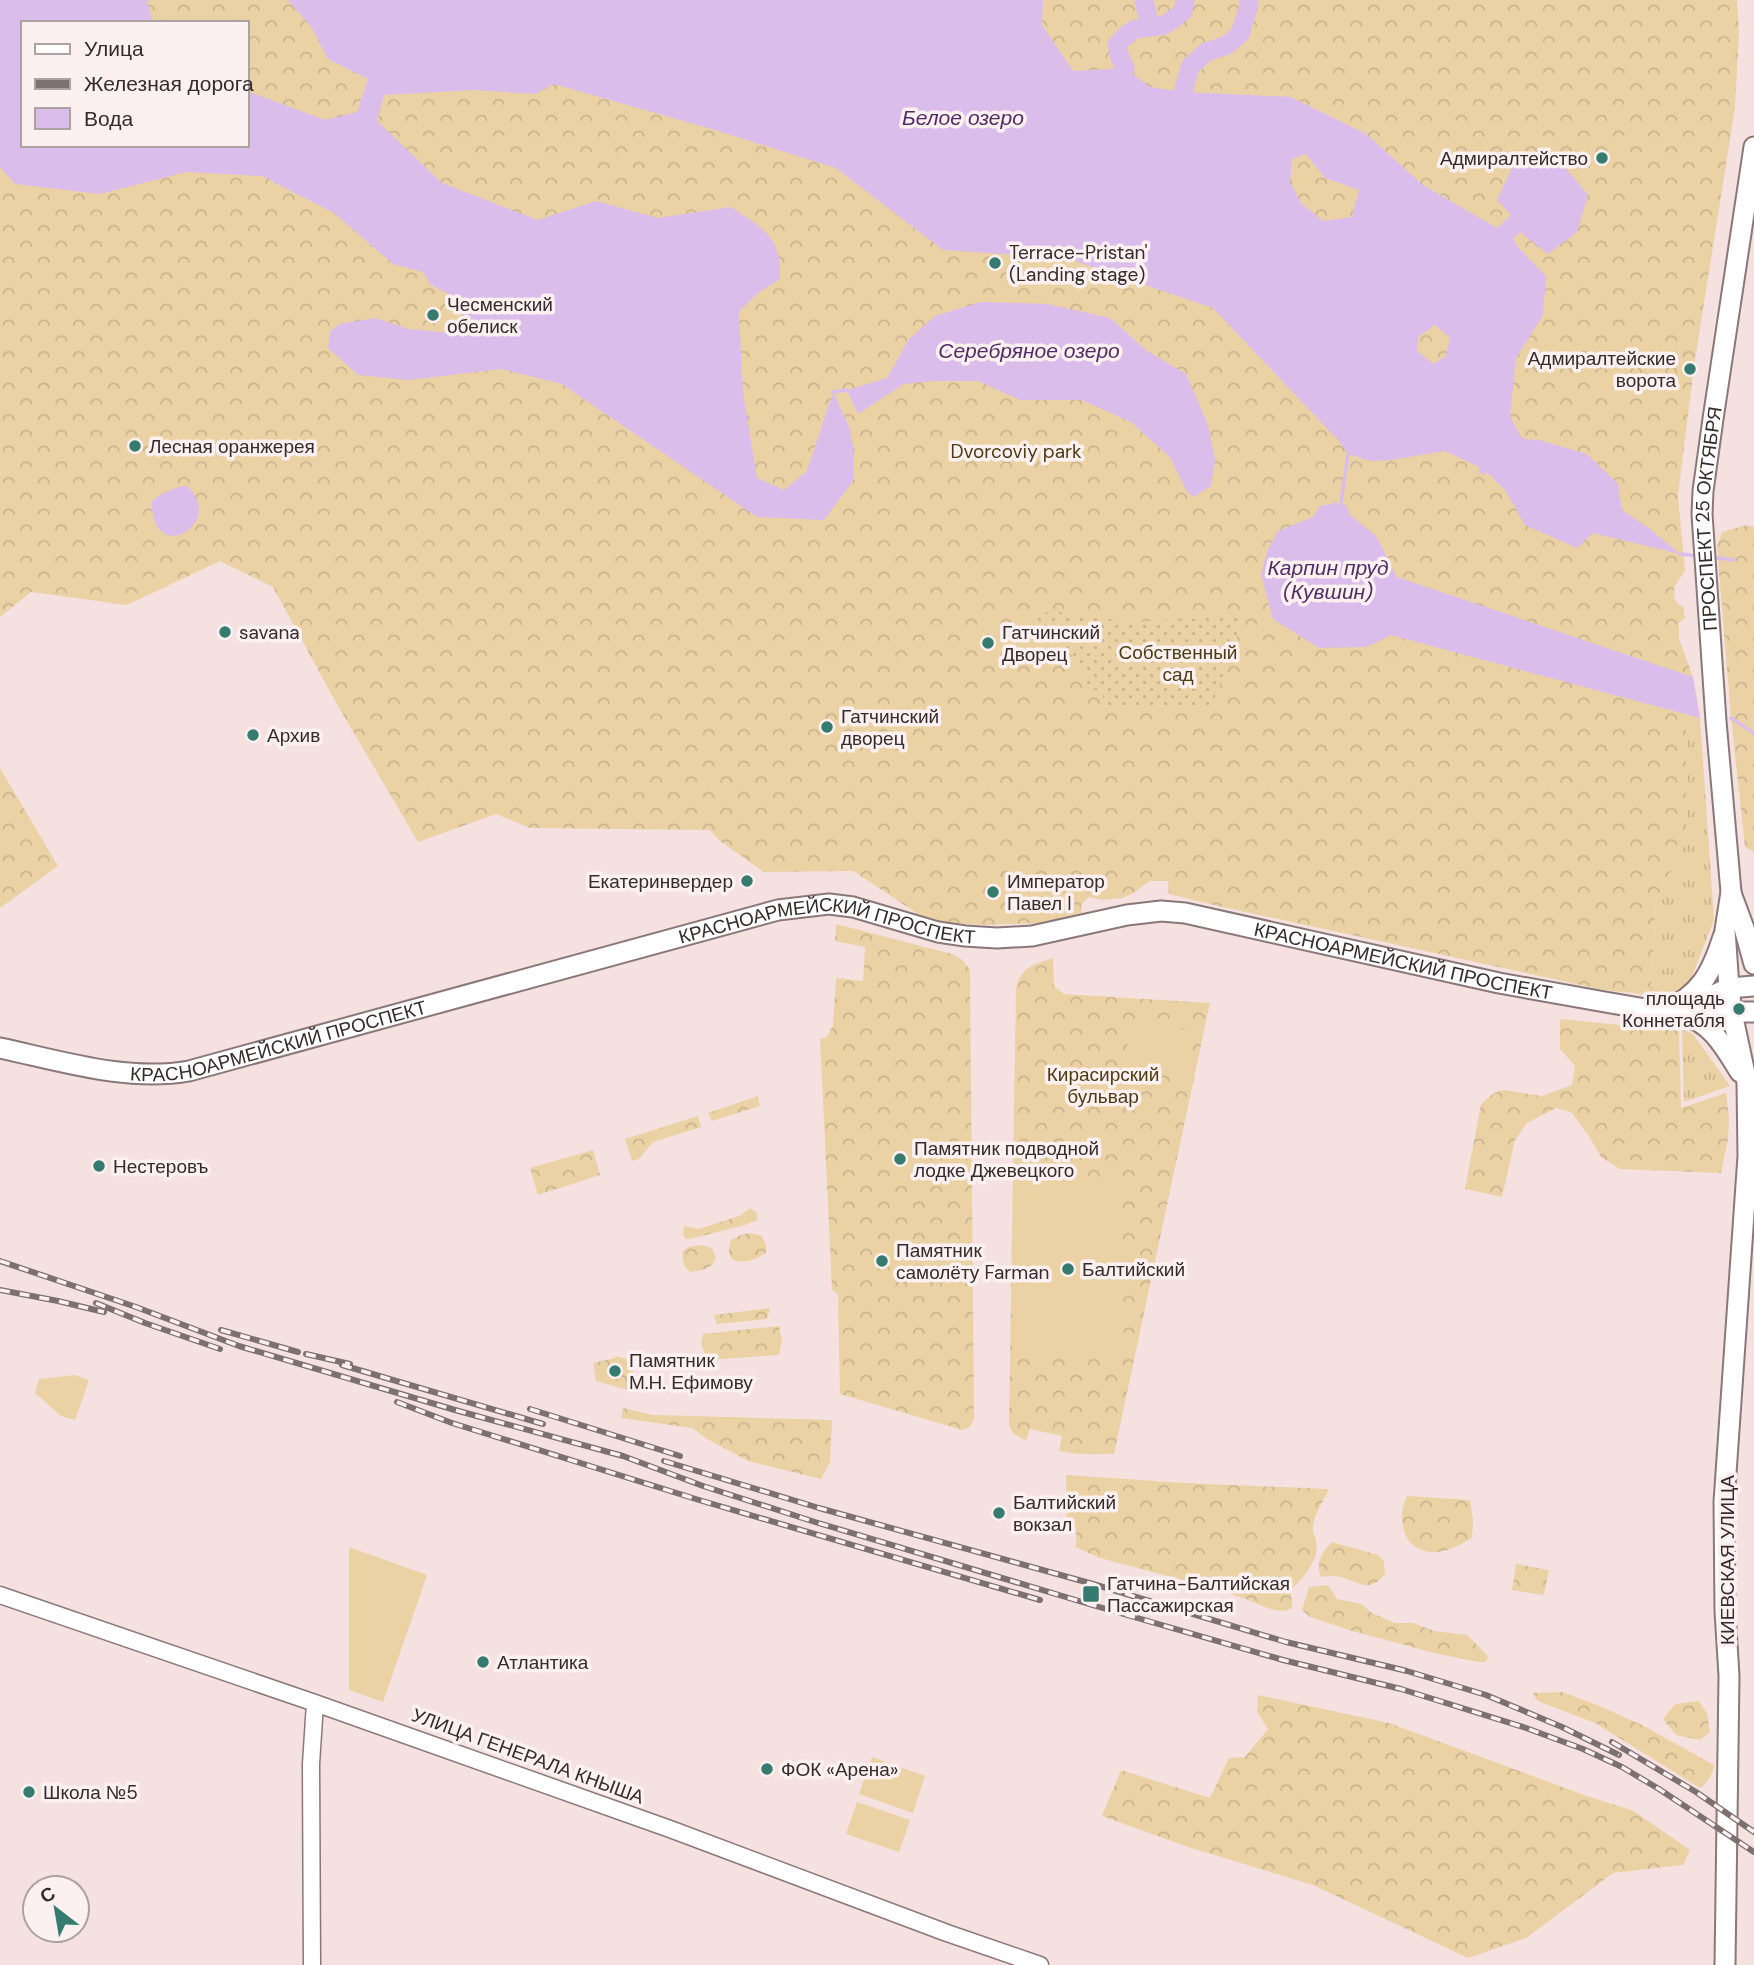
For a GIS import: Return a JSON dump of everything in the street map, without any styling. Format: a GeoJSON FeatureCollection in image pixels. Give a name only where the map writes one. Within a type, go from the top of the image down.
{"type":"FeatureCollection","features":[{"type":"Feature","properties":{"kind":"main road","name":"ПРОСПЕКТ 25 ОКТЯБРЯ"},"geometry":{"type":"LineString","coordinates":[[1731,892],[1712,673],[1702,514],[1711,431],[1754,147]]}},
{"type":"Feature","properties":{"kind":"main road"},"geometry":{"type":"LineString","coordinates":[[1662,1012],[1694,993],[1707,974],[1725,930],[1731,892]]}},
{"type":"Feature","properties":{"kind":"main road"},"geometry":{"type":"LineString","coordinates":[[1731,892],[1754,964]]}},
{"type":"Feature","properties":{"kind":"main road","name":"КРАСНОАРМЕЙСКИЙ ПРОСПЕКТ"},"geometry":{"type":"LineString","coordinates":[[0,1048],[128,1073],[172,1074],[190,1071],[778,910],[829,904],[865,910],[938,932],[997,938],[1032,936],[1126,915],[1161,911],[1185,913],[1499,983],[1662,1012],[1754,1012]]}},
{"type":"Feature","properties":{"kind":"main road"},"geometry":{"type":"LineString","coordinates":[[1725,930],[1732,1013],[1747,1083],[1748,1156]]}},
{"type":"Feature","properties":{"kind":"main road","name":"КРАСНОАРМЕЙСКИЙ ПРОСПЕКТ"},"geometry":{"type":"LineString","coordinates":[[1662,1012],[1703,1000],[1729,988],[1754,986]]}},
{"type":"Feature","properties":{"kind":"main road"},"geometry":{"type":"LineString","coordinates":[[1662,1012],[1691,1018],[1704,1024],[1715,1034],[1747,1083]]}},
{"type":"Feature","properties":{"kind":"main road"},"geometry":{"type":"LineString","coordinates":[[1748,1156],[1754,1118]]}},
{"type":"Feature","properties":{"kind":"main road","name":"КИЕВСКАЯ УЛИЦА"},"geometry":{"type":"LineString","coordinates":[[1725,1965],[1729,1676],[1725,1611],[1724,1502],[1748,1156]]}},
{"type":"Feature","properties":{"kind":"street","name":"УЛИЦА ГЕНЕРАЛА КНЫША"},"geometry":{"type":"LineString","coordinates":[[0,1595],[315,1703],[734,1852],[1040,1965]]}},
{"type":"Feature","properties":{"kind":"street"},"geometry":{"type":"LineString","coordinates":[[312,1965],[311,1763],[315,1703]]}},
{"type":"Feature","properties":{"kind":"green space","name":"Dvorcoviy park"},"geometry":{"type":"Polygon","coordinates":[[[0,0],[1737,0],[1739,32],[1735,108],[1695,360],[1678,496],[1685,571],[1674,587],[1676,601],[1683,606],[1685,618],[1679,623],[1679,639],[1693,677],[1700,718],[1686,715],[1686,842],[1656,900],[1651,995],[1604,990],[1218,906],[1169,894],[1168,881],[1150,881],[1122,898],[1103,900],[1089,897],[1081,905],[1082,916],[1041,923],[947,923],[918,914],[853,871],[764,872],[720,841],[710,830],[530,828],[496,814],[418,842],[334,699],[273,587],[220,561],[127,605],[31,592],[0,617],[0,0]]]}},
{"type":"Feature","properties":{"kind":"green space"},"geometry":{"type":"Polygon","coordinates":[[[1747,525],[1754,527],[1754,852],[1745,847],[1717,547],[1722,532],[1747,525]]]}},
{"type":"Feature","properties":{"kind":"green space","name":"Собственный сад"},"geometry":{"type":"Polygon","coordinates":[[[1052,611],[1131,622],[1235,613],[1240,617],[1240,627],[1212,706],[1107,708],[1102,694],[1088,686],[1077,660],[1049,640],[1031,637],[1031,619],[1052,611]]]}},
{"type":"Feature","properties":{"kind":"green space"},"geometry":{"type":"Polygon","coordinates":[[[1686,715],[1700,718],[1714,920],[1687,989],[1679,994],[1651,995],[1656,900],[1686,841],[1686,715]]]}},
{"type":"Feature","properties":{"kind":"green space"},"geometry":{"type":"Polygon","coordinates":[[[0,768],[58,866],[0,908],[0,768]]]}},
{"type":"Feature","properties":{"kind":"green space"},"geometry":{"type":"Polygon","coordinates":[[[836,924],[952,954],[963,960],[970,970],[974,1419],[970,1427],[962,1430],[840,1394],[838,1294],[832,1290],[820,1038],[826,1038],[833,1025],[836,978],[863,981],[865,947],[835,941],[836,924]]]}},
{"type":"Feature","properties":{"kind":"green space","name":"Кирасирский бульвар"},"geometry":{"type":"Polygon","coordinates":[[[1053,958],[1054,986],[1064,994],[1210,1003],[1114,1454],[1059,1451],[1062,1436],[1030,1429],[1026,1440],[1016,1435],[1009,1425],[1016,988],[1029,967],[1053,958]]]}},
{"type":"Feature","properties":{"kind":"green space"},"geometry":{"type":"Polygon","coordinates":[[[1133,1019],[1195,1032],[1186,1074],[1124,1062],[1133,1019]]]}},
{"type":"Feature","properties":{"kind":"green space"},"geometry":{"type":"Polygon","coordinates":[[[1560,1019],[1679,1031],[1681,1108],[1726,1093],[1728,1139],[1721,1173],[1620,1169],[1601,1157],[1571,1112],[1556,1108],[1527,1123],[1515,1140],[1502,1197],[1465,1189],[1481,1104],[1494,1093],[1504,1090],[1542,1096],[1572,1085],[1575,1066],[1560,1049],[1560,1019]]]}},
{"type":"Feature","properties":{"kind":"green space"},"geometry":{"type":"Polygon","coordinates":[[[1682,1029],[1693,1034],[1730,1086],[1684,1102],[1682,1029]]]}},
{"type":"Feature","properties":{"kind":"green space"},"geometry":{"type":"Polygon","coordinates":[[[758,1096],[760,1106],[712,1121],[708,1113],[758,1096]]]}},
{"type":"Feature","properties":{"kind":"green space"},"geometry":{"type":"Polygon","coordinates":[[[698,1116],[701,1127],[653,1142],[639,1159],[632,1161],[625,1139],[698,1116]]]}},
{"type":"Feature","properties":{"kind":"green space"},"geometry":{"type":"Polygon","coordinates":[[[593,1150],[600,1175],[538,1195],[530,1168],[593,1150]]]}},
{"type":"Feature","properties":{"kind":"green space","name":"Балтийский"},"geometry":{"type":"Polygon","coordinates":[[[1122,1183],[1124,1352],[1014,1353],[1013,1185],[1122,1183]]]}},
{"type":"Feature","properties":{"kind":"green space"},"geometry":{"type":"Polygon","coordinates":[[[750,1208],[757,1213],[757,1220],[745,1225],[694,1238],[686,1239],[683,1235],[684,1226],[699,1229],[739,1216],[750,1208]]]}},
{"type":"Feature","properties":{"kind":"green space"},"geometry":{"type":"Polygon","coordinates":[[[750,1233],[762,1236],[766,1253],[753,1260],[734,1260],[730,1256],[731,1240],[750,1233]]]}},
{"type":"Feature","properties":{"kind":"green space"},"geometry":{"type":"Polygon","coordinates":[[[701,1245],[712,1248],[716,1258],[709,1267],[690,1272],[684,1265],[682,1252],[688,1247],[701,1245]]]}},
{"type":"Feature","properties":{"kind":"green space"},"geometry":{"type":"Polygon","coordinates":[[[770,1308],[767,1319],[717,1324],[714,1315],[770,1308]]]}},
{"type":"Feature","properties":{"kind":"green space"},"geometry":{"type":"Polygon","coordinates":[[[779,1326],[782,1341],[779,1355],[707,1360],[701,1344],[703,1334],[779,1326]]]}},
{"type":"Feature","properties":{"kind":"green space"},"geometry":{"type":"Polygon","coordinates":[[[615,1356],[627,1359],[636,1379],[635,1392],[596,1381],[593,1363],[615,1356]]]}},
{"type":"Feature","properties":{"kind":"green space"},"geometry":{"type":"Polygon","coordinates":[[[75,1375],[89,1380],[75,1420],[61,1416],[35,1393],[39,1379],[75,1375]]]}},
{"type":"Feature","properties":{"kind":"green space"},"geometry":{"type":"Polygon","coordinates":[[[623,1408],[653,1415],[832,1420],[830,1462],[821,1479],[748,1461],[692,1428],[621,1418],[623,1408]]]}},
{"type":"Feature","properties":{"kind":"green space"},"geometry":{"type":"Polygon","coordinates":[[[1066,1475],[1329,1489],[1313,1525],[1316,1555],[1306,1574],[1291,1590],[1292,1608],[1281,1611],[1209,1587],[1097,1557],[1076,1547],[1076,1527],[1067,1524],[1066,1475]]]}},
{"type":"Feature","properties":{"kind":"green space"},"geometry":{"type":"Polygon","coordinates":[[[1407,1496],[1470,1500],[1472,1538],[1443,1551],[1431,1552],[1417,1548],[1406,1536],[1403,1528],[1402,1512],[1407,1496]]]}},
{"type":"Feature","properties":{"kind":"green space"},"geometry":{"type":"Polygon","coordinates":[[[1332,1542],[1378,1555],[1384,1561],[1385,1574],[1370,1585],[1339,1576],[1321,1577],[1320,1558],[1332,1542]]]}},
{"type":"Feature","properties":{"kind":"green space"},"geometry":{"type":"Polygon","coordinates":[[[349,1547],[427,1575],[383,1702],[349,1690],[349,1547]]]}},
{"type":"Feature","properties":{"kind":"green space"},"geometry":{"type":"Polygon","coordinates":[[[1516,1564],[1549,1570],[1544,1595],[1512,1590],[1516,1564]]]}},
{"type":"Feature","properties":{"kind":"green space"},"geometry":{"type":"Polygon","coordinates":[[[1328,1585],[1337,1599],[1361,1604],[1372,1613],[1395,1623],[1413,1623],[1434,1631],[1467,1635],[1489,1657],[1485,1662],[1479,1662],[1438,1654],[1310,1617],[1302,1610],[1309,1587],[1328,1585]]]}},
{"type":"Feature","properties":{"kind":"green space"},"geometry":{"type":"Polygon","coordinates":[[[1562,1692],[1640,1724],[1714,1765],[1710,1778],[1700,1788],[1595,1723],[1538,1701],[1532,1693],[1562,1692]]]}},
{"type":"Feature","properties":{"kind":"green space"},"geometry":{"type":"Polygon","coordinates":[[[1258,1695],[1389,1723],[1634,1811],[1690,1850],[1683,1865],[1613,1873],[1526,1938],[1468,1958],[1313,1885],[1188,1847],[1102,1816],[1121,1770],[1210,1798],[1229,1758],[1245,1757],[1268,1729],[1257,1712],[1258,1695]]]}},
{"type":"Feature","properties":{"kind":"green space"},"geometry":{"type":"Polygon","coordinates":[[[1699,1701],[1707,1714],[1710,1732],[1700,1740],[1676,1735],[1663,1719],[1675,1704],[1699,1701]]]}},
{"type":"Feature","properties":{"kind":"green space"},"geometry":{"type":"Polygon","coordinates":[[[872,1757],[925,1776],[913,1813],[859,1794],[872,1757]]]}},
{"type":"Feature","properties":{"kind":"green space"},"geometry":{"type":"Polygon","coordinates":[[[857,1802],[910,1820],[899,1852],[846,1834],[857,1802]]]}},
{"type":"Feature","properties":{"kind":"water","name":"Белое озеро"},"geometry":{"type":"Polygon","coordinates":[[[0,0],[147,0],[152,21],[21,21],[21,147],[248,147],[248,91],[325,120],[357,112],[368,79],[328,59],[312,28],[288,0],[1043,0],[1042,25],[1073,71],[1125,68],[1150,87],[1183,92],[1291,97],[1366,134],[1423,185],[1497,228],[1511,215],[1497,200],[1516,159],[1533,155],[1564,166],[1588,195],[1577,232],[1548,254],[1520,232],[1513,239],[1546,276],[1543,315],[1516,358],[1510,416],[1524,439],[1539,440],[1587,454],[1618,484],[1622,510],[1680,554],[1593,533],[1577,548],[1525,525],[1505,490],[1487,472],[1484,475],[1479,472],[1479,467],[1445,451],[1371,461],[1348,454],[1338,440],[1213,308],[1075,261],[943,250],[836,168],[554,84],[535,94],[476,90],[384,95],[377,121],[442,183],[538,220],[596,201],[658,218],[731,207],[761,228],[774,243],[778,253],[780,279],[758,293],[739,312],[743,392],[757,478],[784,490],[807,471],[833,392],[850,429],[854,454],[853,481],[824,520],[757,517],[562,384],[501,369],[409,380],[358,375],[328,348],[330,332],[339,324],[375,318],[409,329],[452,333],[463,321],[459,300],[430,284],[423,272],[393,264],[334,213],[262,176],[186,172],[100,194],[15,184],[0,167],[0,0]],[[1306,154],[1292,159],[1290,182],[1301,203],[1323,221],[1352,217],[1359,190],[1325,178],[1306,154]],[[1435,325],[1418,337],[1417,351],[1434,364],[1446,356],[1450,338],[1435,325]]]}},
{"type":"Feature","properties":{"kind":"water","name":"Серебряное озеро"},"geometry":{"type":"Polygon","coordinates":[[[981,302],[1048,304],[1110,318],[1146,350],[1186,374],[1208,425],[1215,460],[1211,486],[1194,497],[1187,492],[1170,457],[1131,422],[1082,400],[1020,400],[978,381],[934,381],[904,384],[858,414],[847,390],[887,378],[909,339],[935,316],[981,302]]]}},
{"type":"Feature","properties":{"kind":"water"},"geometry":{"type":"Polygon","coordinates":[[[187,486],[196,497],[199,508],[197,518],[185,533],[167,535],[156,524],[151,502],[168,491],[187,486]]]}},
{"type":"Feature","properties":{"kind":"water","name":"Карпин пруд (Кувшин)"},"geometry":{"type":"Polygon","coordinates":[[[1334,502],[1346,505],[1350,515],[1376,536],[1397,577],[1693,677],[1700,718],[1391,635],[1367,647],[1319,648],[1273,619],[1261,574],[1268,549],[1278,531],[1313,517],[1320,506],[1334,502]]]}},
{"type":"Feature","properties":{"kind":"waterway"},"geometry":{"type":"LineString","coordinates":[[1144,0],[1150,26]]}},
{"type":"Feature","properties":{"kind":"waterway"},"geometry":{"type":"LineString","coordinates":[[1125,68],[1117,45],[1124,37],[1139,28],[1169,23],[1183,11],[1185,0]]}},
{"type":"Feature","properties":{"kind":"waterway"},"geometry":{"type":"LineString","coordinates":[[1183,92],[1190,67],[1206,52],[1227,45],[1241,33],[1249,0]]}},
{"type":"Feature","properties":{"kind":"waterway"},"geometry":{"type":"LineString","coordinates":[[833,392],[847,390]]}},
{"type":"Feature","properties":{"kind":"waterway"},"geometry":{"type":"LineString","coordinates":[[1341,503],[1348,454]]}},
{"type":"Feature","properties":{"kind":"waterway"},"geometry":{"type":"LineString","coordinates":[[1680,554],[1699,556]]}},
{"type":"Feature","properties":{"kind":"waterway"},"geometry":{"type":"LineString","coordinates":[[1710,557],[1734,560]]}},
{"type":"Feature","properties":{"kind":"waterway"},"geometry":{"type":"LineString","coordinates":[[1731,718],[1754,733]]}},
{"type":"Feature","properties":{"kind":"railway"},"geometry":{"type":"LineString","coordinates":[[0,1261],[136,1307],[239,1346],[623,1456],[703,1486],[815,1522],[1089,1604],[1283,1660],[1401,1689],[1526,1728],[1622,1767],[1754,1852]]}},
{"type":"Feature","properties":{"kind":"railway"},"geometry":{"type":"LineString","coordinates":[[0,1290],[104,1312]]}},
{"type":"Feature","properties":{"kind":"railway"},"geometry":{"type":"LineString","coordinates":[[96,1303],[220,1349]]}},
{"type":"Feature","properties":{"kind":"railway"},"geometry":{"type":"LineString","coordinates":[[221,1330],[298,1352]]}},
{"type":"Feature","properties":{"kind":"railway"},"geometry":{"type":"LineString","coordinates":[[306,1354],[350,1364]]}},
{"type":"Feature","properties":{"kind":"railway"},"geometry":{"type":"LineString","coordinates":[[342,1365],[543,1424]]}},
{"type":"Feature","properties":{"kind":"railway"},"geometry":{"type":"LineString","coordinates":[[397,1402],[452,1423],[699,1500],[1040,1600]]}},
{"type":"Feature","properties":{"kind":"railway"},"geometry":{"type":"LineString","coordinates":[[530,1409],[680,1456]]}},
{"type":"Feature","properties":{"kind":"railway"},"geometry":{"type":"LineString","coordinates":[[664,1461],[1286,1642],[1407,1671],[1486,1695],[1619,1755]]}},
{"type":"Feature","properties":{"kind":"railway"},"geometry":{"type":"LineString","coordinates":[[1612,1742],[1696,1792],[1754,1832]]}},
{"type":"Feature","properties":{"kind":"place","name":"Адмиралтейство"},"geometry":{"type":"Point","coordinates":[1602,158]}},
{"type":"Feature","properties":{"kind":"place","name":"Terrace-Pristan' (Landing stage)"},"geometry":{"type":"Point","coordinates":[995,263]}},
{"type":"Feature","properties":{"kind":"place","name":"Чесменский обелиск"},"geometry":{"type":"Point","coordinates":[433,315]}},
{"type":"Feature","properties":{"kind":"place","name":"Адмиралтейские ворота"},"geometry":{"type":"Point","coordinates":[1690,369]}},
{"type":"Feature","properties":{"kind":"place","name":"Лесная оранжерея"},"geometry":{"type":"Point","coordinates":[135,446]}},
{"type":"Feature","properties":{"kind":"place","name":"savana"},"geometry":{"type":"Point","coordinates":[225,632]}},
{"type":"Feature","properties":{"kind":"place","name":"Гатчинский Дворец"},"geometry":{"type":"Point","coordinates":[988,643]}},
{"type":"Feature","properties":{"kind":"place","name":"Гатчинский дворец"},"geometry":{"type":"Point","coordinates":[827,727]}},
{"type":"Feature","properties":{"kind":"place","name":"Архив"},"geometry":{"type":"Point","coordinates":[253,735]}},
{"type":"Feature","properties":{"kind":"place","name":"Екатеринвердер"},"geometry":{"type":"Point","coordinates":[747,881]}},
{"type":"Feature","properties":{"kind":"place","name":"Император Павел I"},"geometry":{"type":"Point","coordinates":[993,892]}},
{"type":"Feature","properties":{"kind":"place","name":"площадь Коннетабля"},"geometry":{"type":"Point","coordinates":[1739,1009]}},
{"type":"Feature","properties":{"kind":"place","name":"Памятник подводной лодке Джевецкого"},"geometry":{"type":"Point","coordinates":[900,1159]}},
{"type":"Feature","properties":{"kind":"place","name":"Нестеровъ"},"geometry":{"type":"Point","coordinates":[99,1166]}},
{"type":"Feature","properties":{"kind":"place","name":"Памятник самолёту Farman"},"geometry":{"type":"Point","coordinates":[882,1261]}},
{"type":"Feature","properties":{"kind":"place","name":"Балтийский"},"geometry":{"type":"Point","coordinates":[1068,1269]}},
{"type":"Feature","properties":{"kind":"place","name":"Памятник М.Н. Ефимову"},"geometry":{"type":"Point","coordinates":[615,1371]}},
{"type":"Feature","properties":{"kind":"place","name":"Балтийский вокзал"},"geometry":{"type":"Point","coordinates":[999,1513]}},
{"type":"Feature","properties":{"kind":"place","name":"Гатчина-Балтийская Пассажирская"},"geometry":{"type":"Point","coordinates":[1091,1594]}},
{"type":"Feature","properties":{"kind":"place","name":"Атлантика"},"geometry":{"type":"Point","coordinates":[483,1662]}},
{"type":"Feature","properties":{"kind":"place","name":"ФОК «Арена»"},"geometry":{"type":"Point","coordinates":[767,1769]}},
{"type":"Feature","properties":{"kind":"place","name":"Школа №5"},"geometry":{"type":"Point","coordinates":[29,1792]}}]}
